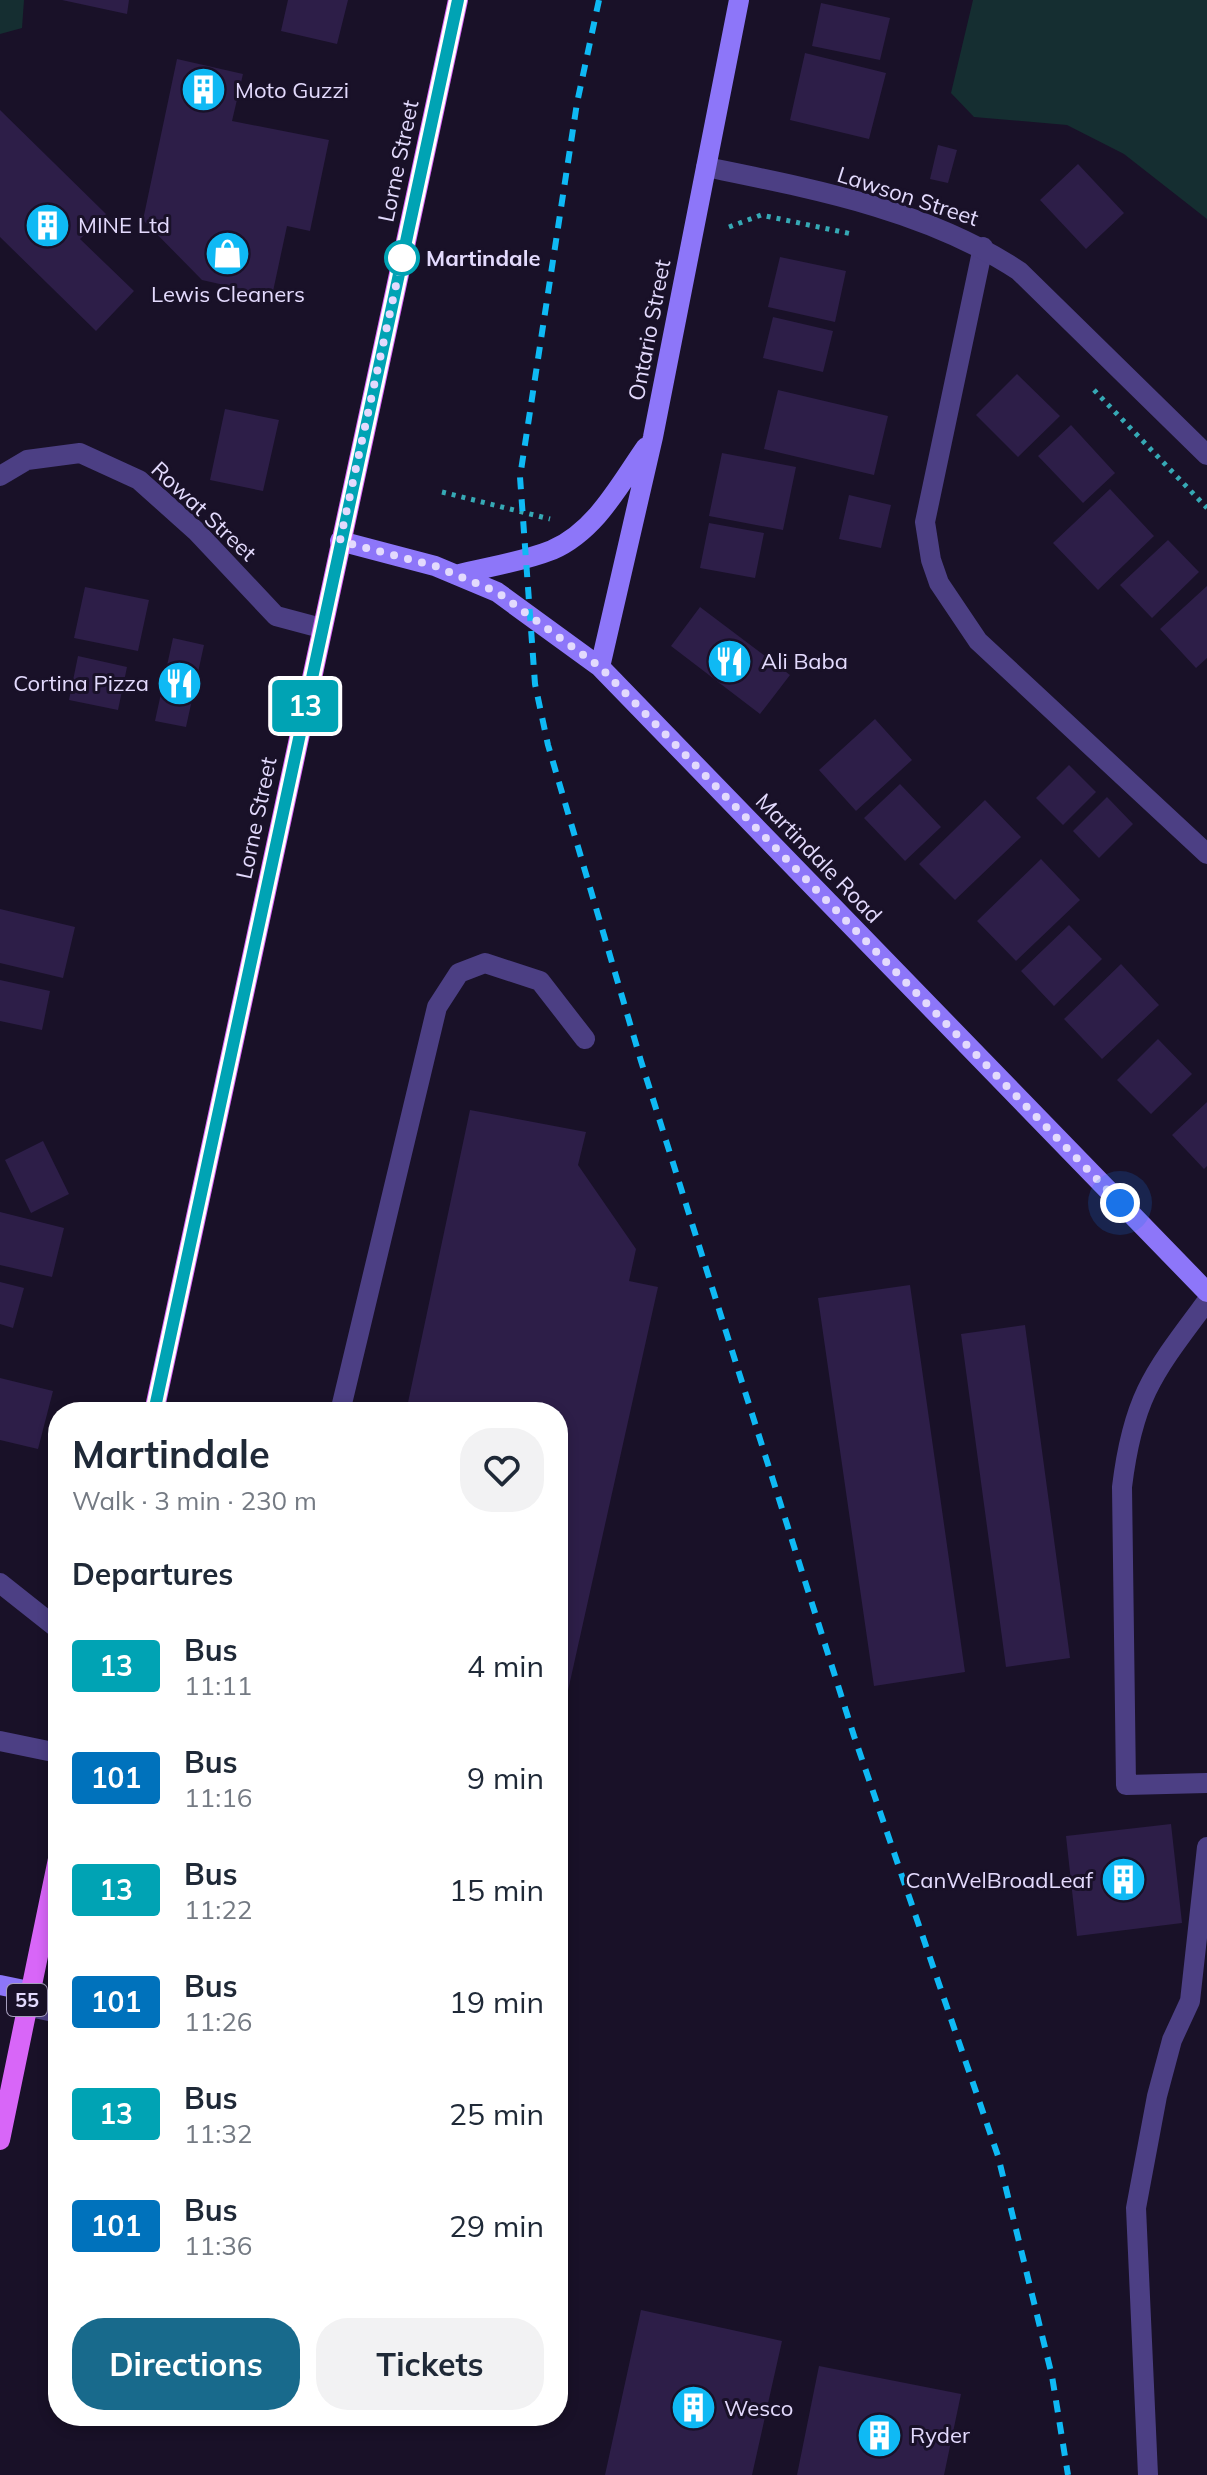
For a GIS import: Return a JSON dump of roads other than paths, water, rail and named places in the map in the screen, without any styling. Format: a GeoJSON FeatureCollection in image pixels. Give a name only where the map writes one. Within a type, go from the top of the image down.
{"type":"FeatureCollection","features":[{"type":"Feature","properties":{"kind":"main road","name":"Lorne Street"},"geometry":{"type":"LineString","coordinates":[[156,1402],[458,0]]}},
{"type":"Feature","properties":{"kind":"main road","name":"55"},"geometry":{"type":"LineString","coordinates":[[0,2140],[48,1906]]}},
{"type":"Feature","properties":{"kind":"street","name":"Ontario Street"},"geometry":{"type":"LineString","coordinates":[[600,667],[653,437],[739,0]]}},
{"type":"Feature","properties":{"kind":"street","name":"Lawson Street"},"geometry":{"type":"LineString","coordinates":[[706,167],[878,208],[983,247],[1019,271],[1207,455]]}},
{"type":"Feature","properties":{"kind":"street"},"geometry":{"type":"LineString","coordinates":[[983,247],[925,522],[931,560],[939,583],[978,641],[1207,854]]}},
{"type":"Feature","properties":{"kind":"street"},"geometry":{"type":"LineString","coordinates":[[456,575],[551,550],[575,536],[598,516],[653,437]]}},
{"type":"Feature","properties":{"kind":"street","name":"Rowat Street"},"geometry":{"type":"LineString","coordinates":[[0,476],[27,460],[80,453],[139,480],[196,531],[276,616],[321,628]]}},
{"type":"Feature","properties":{"kind":"street","name":"Martindale Road"},"geometry":{"type":"LineString","coordinates":[[340,541],[435,566],[497,592],[600,667],[1207,1292]]}},
{"type":"Feature","properties":{"kind":"street"},"geometry":{"type":"LineString","coordinates":[[342,1402],[437,1007],[459,973],[485,963],[540,981],[585,1039]]}},
{"type":"Feature","properties":{"kind":"street"},"geometry":{"type":"LineString","coordinates":[[1207,1301],[1157,1368],[1137,1405],[1127,1444],[1122,1487],[1126,1785],[1207,1783]]}},
{"type":"Feature","properties":{"kind":"street"},"geometry":{"type":"LineString","coordinates":[[0,1583],[48,1621]]}},
{"type":"Feature","properties":{"kind":"street"},"geometry":{"type":"LineString","coordinates":[[0,1741],[48,1751]]}},
{"type":"Feature","properties":{"kind":"street"},"geometry":{"type":"LineString","coordinates":[[1148,2475],[1136,2208],[1157,2096],[1172,2040],[1190,2001],[1207,1847]]}},
{"type":"Feature","properties":{"kind":"street"},"geometry":{"type":"LineString","coordinates":[[0,1985],[48,2008]]}},
{"type":"Feature","properties":{"kind":"railway"},"geometry":{"type":"LineString","coordinates":[[599,0],[577,103],[520,477],[535,684],[548,745],[641,1061],[722,1319],[854,1736],[998,2156],[1052,2376],[1068,2475]]}},
{"type":"Feature","properties":{"kind":"place","name":"Moto Guzzi"},"geometry":{"type":"Point","coordinates":[204,90]}},
{"type":"Feature","properties":{"kind":"place","name":"MINE Ltd"},"geometry":{"type":"Point","coordinates":[47,225]}},
{"type":"Feature","properties":{"kind":"place","name":"Lewis Cleaners"},"geometry":{"type":"Point","coordinates":[228,253]}},
{"type":"Feature","properties":{"kind":"place","name":"Martindale"},"geometry":{"type":"Point","coordinates":[402,258]}},
{"type":"Feature","properties":{"kind":"place","name":"Ali Baba"},"geometry":{"type":"Point","coordinates":[730,661]}},
{"type":"Feature","properties":{"kind":"place","name":"Cortina Pizza"},"geometry":{"type":"Point","coordinates":[180,683]}},
{"type":"Feature","properties":{"kind":"place","name":"CanWelBroadLeaf"},"geometry":{"type":"Point","coordinates":[1124,1880]}},
{"type":"Feature","properties":{"kind":"place","name":"Wesco"},"geometry":{"type":"Point","coordinates":[693,2408]}},
{"type":"Feature","properties":{"kind":"place","name":"Ryder"},"geometry":{"type":"Point","coordinates":[879,2435]}}]}
